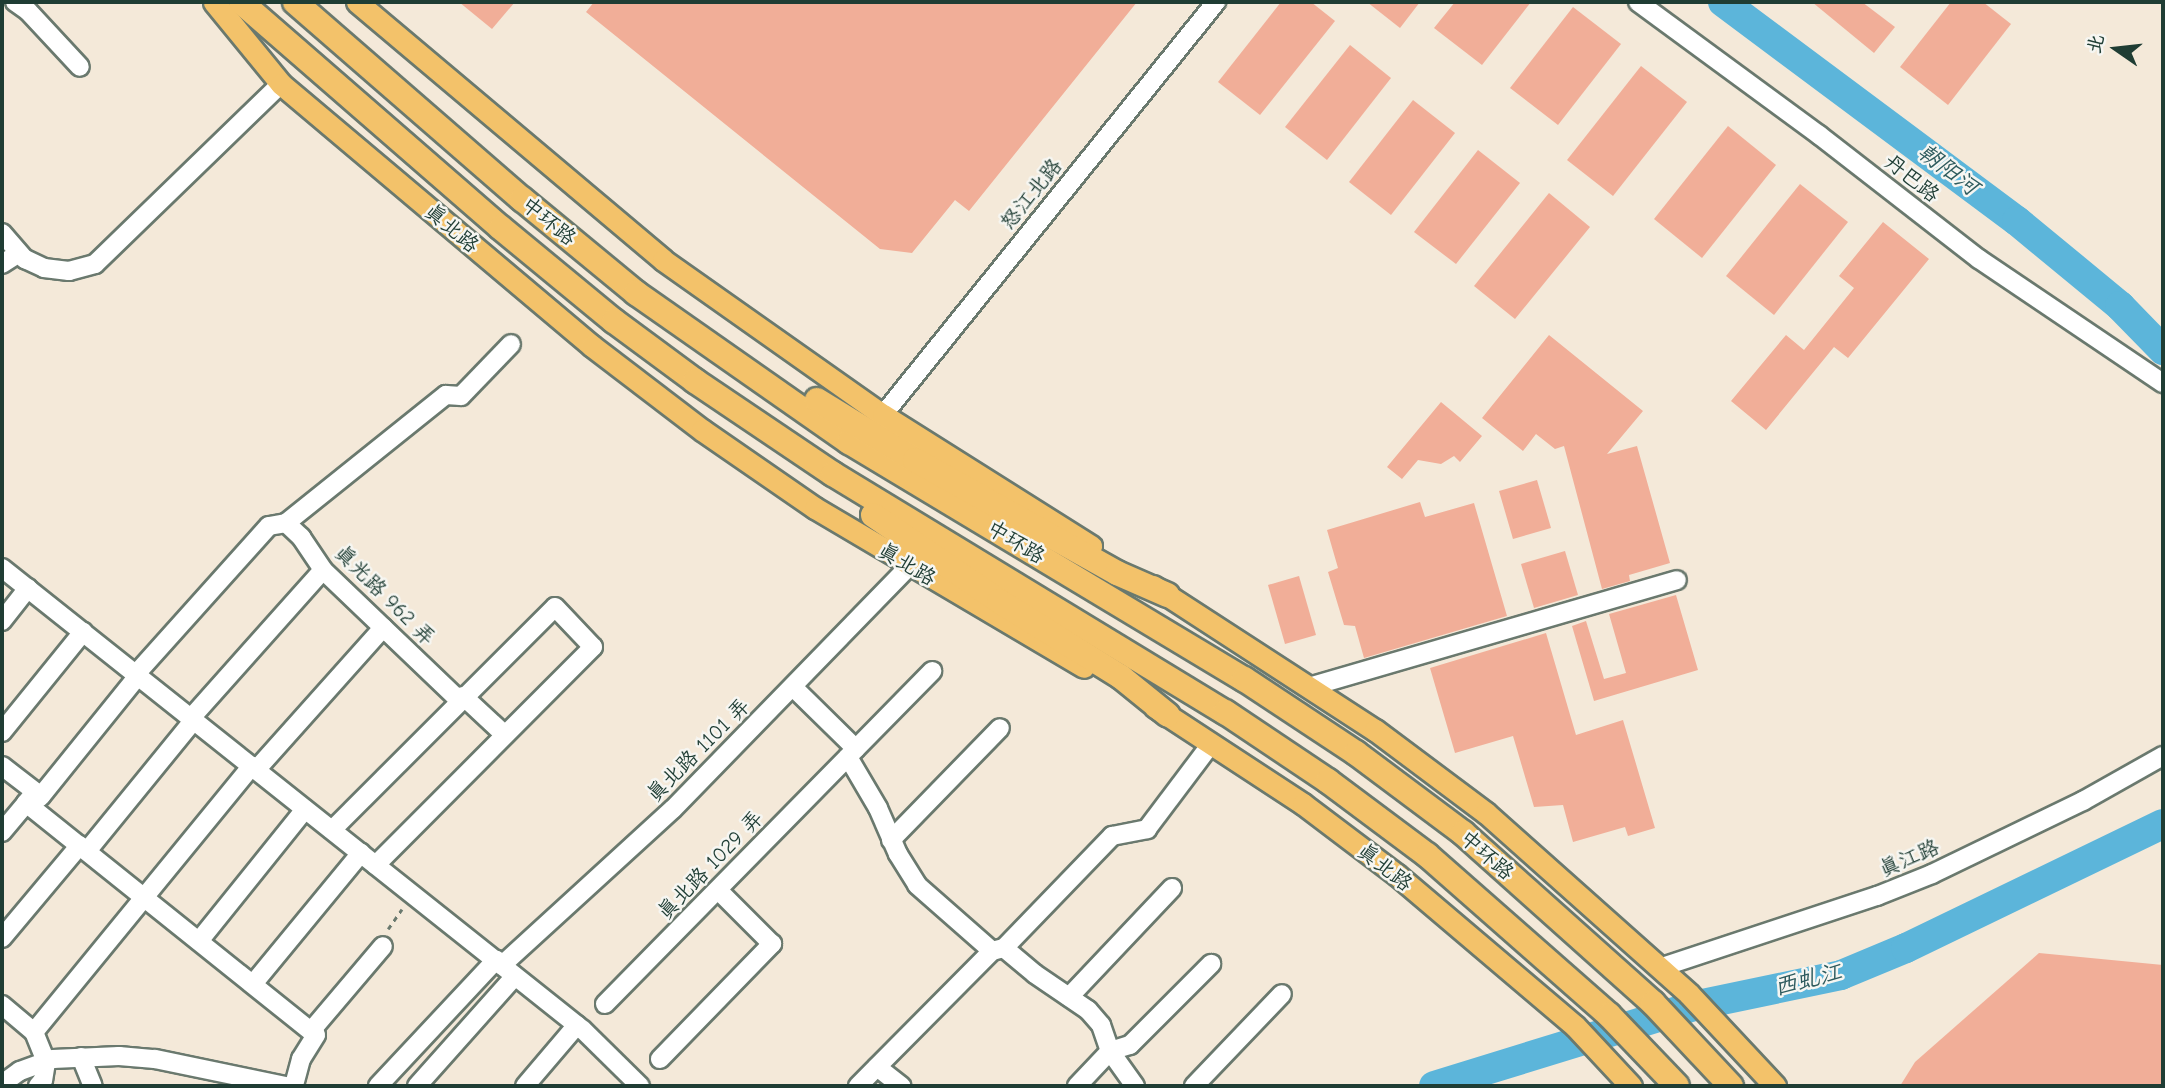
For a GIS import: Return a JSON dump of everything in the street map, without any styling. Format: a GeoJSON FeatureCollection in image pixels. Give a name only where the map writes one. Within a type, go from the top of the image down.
{"type":"FeatureCollection","features":[{"type":"Feature","properties":{"kind":"highway","name":"中环路"},"geometry":{"type":"LineString","coordinates":[[241,2],[500,228],[614,321],[777,438],[1225,712],[1328,780],[1427,855],[1609,1016],[1677,1086]]}},
{"type":"Feature","properties":{"kind":"highway","name":"中环路"},"geometry":{"type":"LineString","coordinates":[[295,2],[522,199],[636,293],[849,442],[1244,679],[1356,753],[1463,833],[1653,1003],[1731,1086]]}},
{"type":"Feature","properties":{"kind":"highway"},"geometry":{"type":"LineString","coordinates":[[636,293],[728,343],[915,460],[1116,573],[1167,595]]}},
{"type":"Feature","properties":{"kind":"highway"},"geometry":{"type":"LineString","coordinates":[[777,438],[888,527],[1121,677],[1168,715]]}},
{"type":"Feature","properties":{"kind":"main road","name":"真北路"},"geometry":{"type":"LineString","coordinates":[[214,2],[281,84],[592,346],[702,430],[804,500],[909,566],[1168,715],[1303,804],[1397,875],[1575,1026],[1631,1086]]}},
{"type":"Feature","properties":{"kind":"main road"},"geometry":{"type":"LineString","coordinates":[[357,2],[663,260],[883,415],[1375,730],[1486,813],[1689,994],[1775,1086]]}},
{"type":"Feature","properties":{"kind":"street"},"geometry":{"type":"LineString","coordinates":[[15,2],[28,11],[80,67]]}},
{"type":"Feature","properties":{"kind":"street","name":"怒江北路"},"geometry":{"type":"LineString","coordinates":[[883,415],[1216,2]]}},
{"type":"Feature","properties":{"kind":"street","name":"丹巴路"},"geometry":{"type":"LineString","coordinates":[[1638,2],[1819,135],[1979,259],[2163,383]]}},
{"type":"Feature","properties":{"kind":"street"},"geometry":{"type":"LineString","coordinates":[[2,233],[30,262],[52,270],[78,270],[95,264],[281,84]]}},
{"type":"Feature","properties":{"kind":"street"},"geometry":{"type":"LineString","coordinates":[[2,264],[19,253]]}},
{"type":"Feature","properties":{"kind":"street"},"geometry":{"type":"LineString","coordinates":[[2,832],[33,800],[137,675],[269,526],[285,523],[446,395],[461,396],[510,344]]}},
{"type":"Feature","properties":{"kind":"street","name":"真光路 962 弄"},"geometry":{"type":"LineString","coordinates":[[285,523],[311,550],[323,570],[383,628],[505,735]]}},
{"type":"Feature","properties":{"kind":"street","name":"真北路 1101 弄"},"geometry":{"type":"LineString","coordinates":[[506,965],[796,691],[909,566]]}},
{"type":"Feature","properties":{"kind":"street"},"geometry":{"type":"LineString","coordinates":[[2,568],[413,895],[506,965],[577,1025],[631,1083]]}},
{"type":"Feature","properties":{"kind":"street"},"geometry":{"type":"LineString","coordinates":[[2,938],[323,570]]}},
{"type":"Feature","properties":{"kind":"street"},"geometry":{"type":"LineString","coordinates":[[1309,687],[1677,580]]}},
{"type":"Feature","properties":{"kind":"street"},"geometry":{"type":"LineString","coordinates":[[2,621],[28,588]]}},
{"type":"Feature","properties":{"kind":"street"},"geometry":{"type":"LineString","coordinates":[[332,830],[461,698],[555,607],[593,646],[376,865]]}},
{"type":"Feature","properties":{"kind":"street"},"geometry":{"type":"LineString","coordinates":[[34,1032],[254,768],[383,628]]}},
{"type":"Feature","properties":{"kind":"street"},"geometry":{"type":"LineString","coordinates":[[2,732],[83,632]]}},
{"type":"Feature","properties":{"kind":"street","name":"真北路 1029 弄"},"geometry":{"type":"LineString","coordinates":[[605,1004],[932,671]]}},
{"type":"Feature","properties":{"kind":"street"},"geometry":{"type":"LineString","coordinates":[[796,691],[852,753],[891,839],[917,884],[998,949],[1069,997],[1101,1024],[1110,1051],[1135,1086]]}},
{"type":"Feature","properties":{"kind":"street"},"geometry":{"type":"LineString","coordinates":[[891,839],[1000,728]]}},
{"type":"Feature","properties":{"kind":"street"},"geometry":{"type":"LineString","coordinates":[[858,1086],[1112,836],[1147,829],[1212,744]]}},
{"type":"Feature","properties":{"kind":"street","name":"真江路"},"geometry":{"type":"LineString","coordinates":[[1659,968],[1877,896],[1932,874],[2083,801],[2163,756]]}},
{"type":"Feature","properties":{"kind":"street"},"geometry":{"type":"LineString","coordinates":[[2,766],[83,848],[316,1035],[301,1059],[294,1086]]}},
{"type":"Feature","properties":{"kind":"street"},"geometry":{"type":"LineString","coordinates":[[199,941],[305,809]]}},
{"type":"Feature","properties":{"kind":"street"},"geometry":{"type":"LineString","coordinates":[[253,984],[361,853]]}},
{"type":"Feature","properties":{"kind":"street"},"geometry":{"type":"LineString","coordinates":[[1069,997],[1172,888]]}},
{"type":"Feature","properties":{"kind":"street"},"geometry":{"type":"LineString","coordinates":[[660,1059],[772,944],[718,890]]}},
{"type":"Feature","properties":{"kind":"street"},"geometry":{"type":"LineString","coordinates":[[311,1031],[383,946]]}},
{"type":"Feature","properties":{"kind":"street"},"geometry":{"type":"LineString","coordinates":[[1076,1086],[1110,1051],[1130,1045],[1211,964]]}},
{"type":"Feature","properties":{"kind":"street"},"geometry":{"type":"LineString","coordinates":[[382,1086],[506,965]]}},
{"type":"Feature","properties":{"kind":"street"},"geometry":{"type":"LineString","coordinates":[[417,1086],[506,965]]}},
{"type":"Feature","properties":{"kind":"street"},"geometry":{"type":"LineString","coordinates":[[1194,1086],[1282,994]]}},
{"type":"Feature","properties":{"kind":"street"},"geometry":{"type":"LineString","coordinates":[[2,1005],[34,1032],[46,1062],[43,1080],[37,1086]]}},
{"type":"Feature","properties":{"kind":"street"},"geometry":{"type":"LineString","coordinates":[[525,1086],[577,1025]]}},
{"type":"Feature","properties":{"kind":"street"},"geometry":{"type":"LineString","coordinates":[[81,1057],[93,1086]]}},
{"type":"Feature","properties":{"kind":"street"},"geometry":{"type":"LineString","coordinates":[[2,1084],[20,1071],[46,1062],[81,1057],[155,1059],[285,1086]]}},
{"type":"Feature","properties":{"kind":"street"},"geometry":{"type":"LineString","coordinates":[[877,1067],[901,1086]]}},
{"type":"Feature","properties":{"kind":"path"},"geometry":{"type":"LineString","coordinates":[[383,946],[389,926],[413,895]]}},
{"type":"Feature","properties":{"kind":"building"},"geometry":{"type":"Polygon","coordinates":[[[459,2],[515,2],[492,29],[459,2]]]}},
{"type":"Feature","properties":{"kind":"building"},"geometry":{"type":"Polygon","coordinates":[[[594,2],[1137,2],[969,211],[955,200],[912,253],[880,249],[586,12],[594,2]]]}},
{"type":"Feature","properties":{"kind":"building"},"geometry":{"type":"Polygon","coordinates":[[[1281,2],[1311,2],[1335,21],[1260,115],[1218,82],[1281,2]]]}},
{"type":"Feature","properties":{"kind":"building"},"geometry":{"type":"Polygon","coordinates":[[[1367,2],[1420,2],[1400,28],[1367,2]]]}},
{"type":"Feature","properties":{"kind":"building"},"geometry":{"type":"Polygon","coordinates":[[[1455,2],[1531,2],[1482,65],[1434,28],[1455,2]]]}},
{"type":"Feature","properties":{"kind":"building"},"geometry":{"type":"Polygon","coordinates":[[[1812,2],[1862,2],[1895,27],[1874,53],[1812,2]]]}},
{"type":"Feature","properties":{"kind":"building"},"geometry":{"type":"Polygon","coordinates":[[[1951,2],[1983,2],[2011,24],[1948,105],[1900,67],[1951,2]]]}},
{"type":"Feature","properties":{"kind":"building"},"geometry":{"type":"Polygon","coordinates":[[[1573,7],[1621,44],[1558,125],[1510,88],[1573,7]]]}},
{"type":"Feature","properties":{"kind":"building"},"geometry":{"type":"Polygon","coordinates":[[[1350,45],[1391,78],[1327,160],[1285,127],[1350,45]]]}},
{"type":"Feature","properties":{"kind":"building"},"geometry":{"type":"Polygon","coordinates":[[[1641,66],[1687,102],[1613,196],[1567,160],[1641,66]]]}},
{"type":"Feature","properties":{"kind":"building"},"geometry":{"type":"Polygon","coordinates":[[[1413,100],[1455,133],[1391,215],[1349,182],[1413,100]]]}},
{"type":"Feature","properties":{"kind":"building"},"geometry":{"type":"Polygon","coordinates":[[[1728,126],[1776,165],[1702,258],[1654,219],[1728,126]]]}},
{"type":"Feature","properties":{"kind":"building"},"geometry":{"type":"Polygon","coordinates":[[[1478,150],[1520,183],[1456,264],[1414,232],[1478,150]]]}},
{"type":"Feature","properties":{"kind":"building"},"geometry":{"type":"Polygon","coordinates":[[[1800,184],[1848,222],[1774,315],[1726,276],[1800,184]]]}},
{"type":"Feature","properties":{"kind":"building"},"geometry":{"type":"Polygon","coordinates":[[[1549,193],[1590,227],[1515,319],[1474,286],[1549,193]]]}},
{"type":"Feature","properties":{"kind":"building"},"geometry":{"type":"Polygon","coordinates":[[[1883,222],[1929,259],[1848,358],[1834,347],[1766,430],[1731,401],[1786,335],[1804,350],[1854,288],[1839,276],[1883,222]]]}},
{"type":"Feature","properties":{"kind":"building"},"geometry":{"type":"Polygon","coordinates":[[[1549,335],[1643,411],[1607,454],[1637,446],[1670,563],[1629,575],[1630,581],[1602,589],[1564,446],[1555,449],[1536,434],[1523,451],[1482,418],[1549,335]]]}},
{"type":"Feature","properties":{"kind":"building"},"geometry":{"type":"Polygon","coordinates":[[[1441,402],[1482,436],[1460,462],[1454,456],[1441,464],[1418,460],[1402,479],[1387,467],[1441,402]]]}},
{"type":"Feature","properties":{"kind":"building"},"geometry":{"type":"Polygon","coordinates":[[[1537,480],[1551,528],[1513,539],[1499,491],[1537,480]]]}},
{"type":"Feature","properties":{"kind":"building"},"geometry":{"type":"Polygon","coordinates":[[[1420,502],[1425,517],[1474,503],[1507,616],[1364,658],[1355,626],[1344,625],[1328,572],[1338,568],[1327,530],[1420,502]]]}},
{"type":"Feature","properties":{"kind":"building"},"geometry":{"type":"Polygon","coordinates":[[[1565,551],[1578,595],[1534,608],[1521,564],[1565,551]]]}},
{"type":"Feature","properties":{"kind":"building"},"geometry":{"type":"Polygon","coordinates":[[[1299,576],[1316,635],[1285,644],[1268,585],[1299,576]]]}},
{"type":"Feature","properties":{"kind":"building"},"geometry":{"type":"Polygon","coordinates":[[[1676,595],[1698,670],[1594,701],[1572,626],[1586,621],[1604,679],[1626,673],[1609,614],[1676,595]]]}},
{"type":"Feature","properties":{"kind":"building"},"geometry":{"type":"Polygon","coordinates":[[[1546,633],[1576,735],[1623,720],[1655,828],[1628,836],[1625,827],[1573,842],[1563,805],[1534,807],[1513,736],[1455,753],[1430,668],[1546,633]]]}},
{"type":"Feature","properties":{"kind":"building"},"geometry":{"type":"Polygon","coordinates":[[[2039,953],[2163,965],[2163,1086],[1900,1086],[1915,1062],[2039,953]]]}},
{"type":"Feature","properties":{"kind":"waterway","name":"朝阳河"},"geometry":{"type":"LineString","coordinates":[[1723,2],[2017,221],[2120,306],[2163,350]]}},
{"type":"Feature","properties":{"kind":"waterway","name":"西虬江"},"geometry":{"type":"LineString","coordinates":[[1434,1086],[1698,1005],[1841,975],[1906,948],[2163,824]]}}]}
